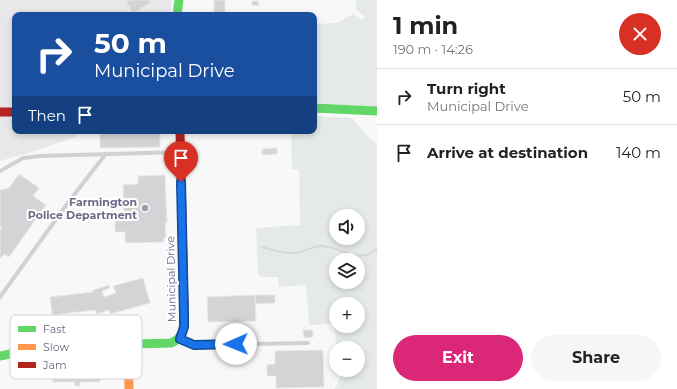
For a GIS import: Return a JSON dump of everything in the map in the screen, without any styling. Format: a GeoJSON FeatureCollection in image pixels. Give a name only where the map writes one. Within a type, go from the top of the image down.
{"type":"FeatureCollection","features":[{"type":"Feature","properties":{"kind":"main road"},"geometry":{"type":"LineString","coordinates":[[177,12],[179,0]]}},
{"type":"Feature","properties":{"kind":"main road"},"geometry":{"type":"LineString","coordinates":[[317,108],[377,111]]}},
{"type":"Feature","properties":{"kind":"main road"},"geometry":{"type":"LineString","coordinates":[[0,112],[12,112]]}},
{"type":"Feature","properties":{"kind":"main road","name":"Municipal Drive"},"geometry":{"type":"LineString","coordinates":[[180,134],[184,322],[183,334],[180,339]]}},
{"type":"Feature","properties":{"kind":"main road"},"geometry":{"type":"LineString","coordinates":[[142,344],[172,343],[180,339]]}},
{"type":"Feature","properties":{"kind":"main road"},"geometry":{"type":"LineString","coordinates":[[0,356],[10,354]]}},
{"type":"Feature","properties":{"kind":"main road"},"geometry":{"type":"LineString","coordinates":[[129,379],[129,389]]}},
{"type":"Feature","properties":{"kind":"lane"},"geometry":{"type":"LineString","coordinates":[[0,171],[23,158],[40,156],[180,152]]}},
{"type":"Feature","properties":{"kind":"lane"},"geometry":{"type":"LineString","coordinates":[[0,297],[70,200],[105,155]]}},
{"type":"Feature","properties":{"kind":"lane"},"geometry":{"type":"LineString","coordinates":[[180,339],[194,345],[308,343]]}},
{"type":"Feature","properties":{"kind":"shaded area"},"geometry":{"type":"Polygon","coordinates":[[[0,0],[171,0],[171,12],[12,12],[12,134],[77,134],[77,136],[35,151],[0,161],[0,0]]]}},
{"type":"Feature","properties":{"kind":"shaded area"},"geometry":{"type":"Polygon","coordinates":[[[356,0],[377,0],[377,107],[317,103],[317,24],[337,23],[353,14],[363,20],[365,17],[356,9],[356,0]]]}},
{"type":"Feature","properties":{"kind":"shaded area"},"geometry":{"type":"Polygon","coordinates":[[[317,116],[352,118],[377,145],[377,389],[334,389],[338,384],[340,377],[365,377],[365,341],[336,341],[335,333],[365,333],[365,297],[329,297],[329,324],[309,325],[306,285],[279,287],[278,277],[262,277],[258,274],[256,228],[300,225],[299,169],[292,169],[291,134],[317,134],[317,116]]]}},
{"type":"Feature","properties":{"kind":"building"},"geometry":{"type":"Polygon","coordinates":[[[129,0],[150,0],[151,2],[136,12],[132,12],[126,2],[129,0]]]}},
{"type":"Feature","properties":{"kind":"building"},"geometry":{"type":"Polygon","coordinates":[[[214,0],[225,0],[225,12],[214,12],[214,0]]]}},
{"type":"Feature","properties":{"kind":"building"},"geometry":{"type":"Polygon","coordinates":[[[252,1],[258,1],[259,6],[252,5],[252,1]]]}},
{"type":"Feature","properties":{"kind":"building"},"geometry":{"type":"Polygon","coordinates":[[[100,134],[160,134],[160,147],[100,148],[100,134]]]}},
{"type":"Feature","properties":{"kind":"building"},"geometry":{"type":"Polygon","coordinates":[[[277,148],[277,154],[262,155],[262,149],[277,148]]]}},
{"type":"Feature","properties":{"kind":"building"},"geometry":{"type":"Polygon","coordinates":[[[19,174],[39,188],[33,196],[46,205],[9,257],[4,254],[0,259],[0,230],[2,228],[0,226],[0,190],[9,188],[19,174]]]}},
{"type":"Feature","properties":{"kind":"building","name":"Farmington Police Department"},"geometry":{"type":"Polygon","coordinates":[[[165,175],[167,223],[165,223],[166,237],[163,238],[164,242],[127,243],[125,241],[125,232],[115,232],[115,221],[135,220],[135,212],[124,213],[123,185],[138,184],[138,176],[165,175]]]}},
{"type":"Feature","properties":{"kind":"building"},"geometry":{"type":"Polygon","coordinates":[[[143,278],[150,303],[110,314],[109,310],[97,314],[95,310],[52,315],[50,297],[93,292],[93,290],[109,285],[110,288],[102,291],[104,297],[116,293],[113,286],[143,278]]]}},
{"type":"Feature","properties":{"kind":"building"},"geometry":{"type":"Polygon","coordinates":[[[255,295],[256,321],[208,322],[207,297],[255,295]]]}},
{"type":"Feature","properties":{"kind":"building"},"geometry":{"type":"Polygon","coordinates":[[[255,295],[275,295],[275,303],[256,304],[255,295]]]}},
{"type":"Feature","properties":{"kind":"building"},"geometry":{"type":"Polygon","coordinates":[[[303,330],[313,330],[313,337],[304,338],[303,330]]]}},
{"type":"Feature","properties":{"kind":"building"},"geometry":{"type":"Polygon","coordinates":[[[323,350],[324,387],[276,388],[276,376],[267,376],[267,365],[275,364],[275,351],[323,350]]]}},
{"type":"Feature","properties":{"kind":"building"},"geometry":{"type":"Polygon","coordinates":[[[53,379],[100,379],[100,382],[80,382],[80,386],[75,386],[75,382],[53,382],[53,379]]]}},
{"type":"Feature","properties":{"kind":"waterway"},"geometry":{"type":"LineString","coordinates":[[262,247],[278,252],[291,253],[322,246],[357,255],[371,254],[377,249]]}},
{"type":"Feature","properties":{"kind":"traffic: fast"},"geometry":{"type":"LineString","coordinates":[[177,12],[179,0]]}},
{"type":"Feature","properties":{"kind":"traffic: fast"},"geometry":{"type":"LineString","coordinates":[[317,108],[377,111]]}},
{"type":"Feature","properties":{"kind":"traffic: fast"},"geometry":{"type":"LineString","coordinates":[[142,344],[171,343],[180,337],[184,328],[184,307]]}},
{"type":"Feature","properties":{"kind":"traffic: fast"},"geometry":{"type":"LineString","coordinates":[[0,356],[10,354]]}},
{"type":"Feature","properties":{"kind":"traffic: slow"},"geometry":{"type":"LineString","coordinates":[[129,379],[129,389]]}},
{"type":"Feature","properties":{"kind":"traffic: jam"},"geometry":{"type":"LineString","coordinates":[[0,112],[12,112]]}},
{"type":"Feature","properties":{"kind":"traffic: jam"},"geometry":{"type":"LineString","coordinates":[[180,134],[184,307]]}},
{"type":"Feature","properties":{"kind":"place","name":"Farmington Police Department"},"geometry":{"type":"Point","coordinates":[145,208]}},
{"type":"Feature","properties":{"kind":"route"},"geometry":{"type":"LineString","coordinates":[[181,182],[184,327],[183,334],[180,339],[194,345],[236,344]]}}]}
